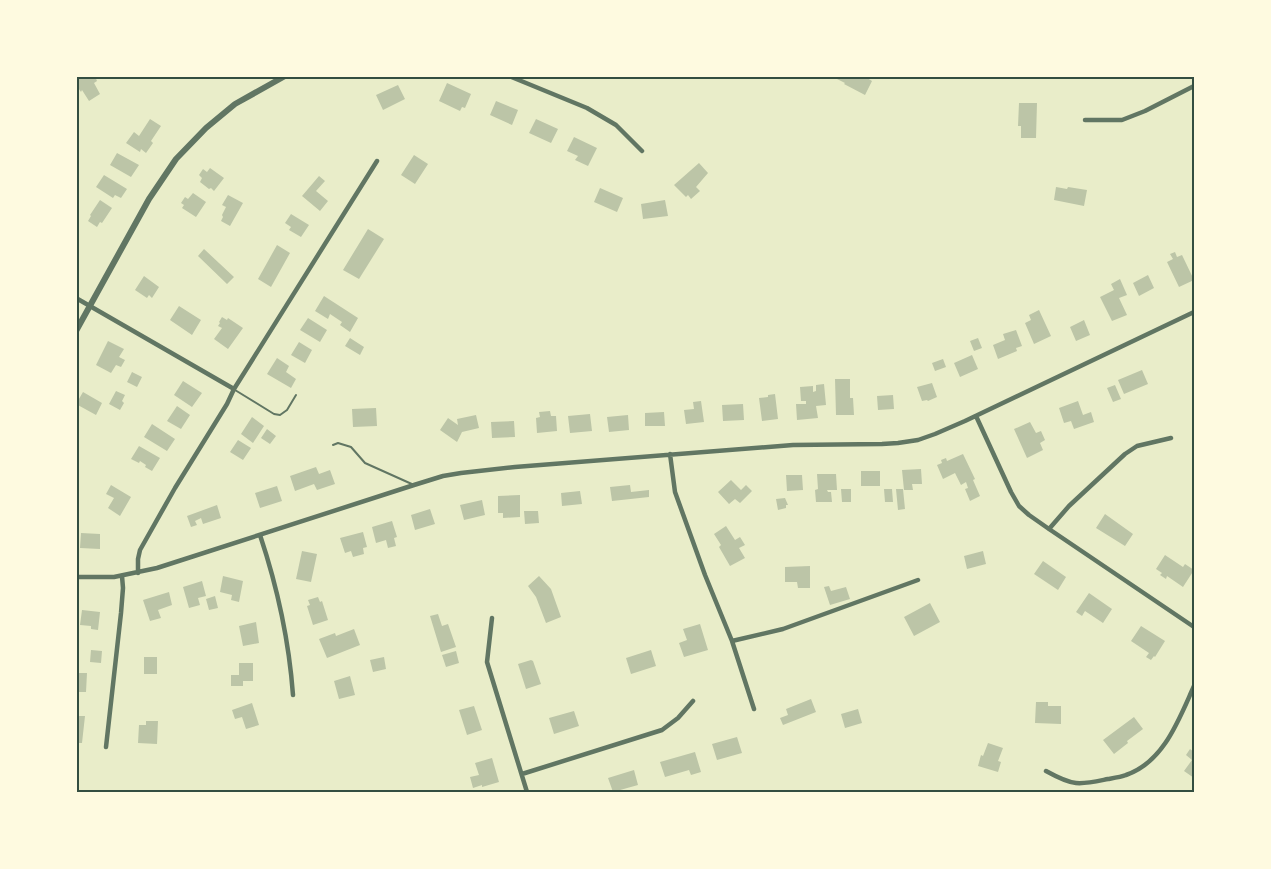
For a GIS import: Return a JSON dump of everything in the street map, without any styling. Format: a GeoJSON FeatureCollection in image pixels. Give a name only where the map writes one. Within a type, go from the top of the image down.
{"type":"FeatureCollection","features":[{"type":"Feature","properties":{"kind":"street"},"geometry":{"type":"LineString","coordinates":[[76,331],[149,199],[180,154],[235,104],[285,76]]}},
{"type":"Feature","properties":{"kind":"street"},"geometry":{"type":"LineString","coordinates":[[509,76],[587,108],[616,124],[642,151]]}},
{"type":"Feature","properties":{"kind":"street"},"geometry":{"type":"LineString","coordinates":[[1085,120],[1122,120],[1194,86]]}},
{"type":"Feature","properties":{"kind":"street"},"geometry":{"type":"LineString","coordinates":[[138,573],[138,559],[141,550],[171,496],[234,389],[377,161]]}},
{"type":"Feature","properties":{"kind":"street"},"geometry":{"type":"LineString","coordinates":[[76,298],[234,389]]}},
{"type":"Feature","properties":{"kind":"street"},"geometry":{"type":"LineString","coordinates":[[76,577],[103,578],[138,573],[414,484],[478,470],[793,444],[882,444],[918,440],[976,416],[1194,312]]}},
{"type":"Feature","properties":{"kind":"street"},"geometry":{"type":"LineString","coordinates":[[976,416],[1015,499],[1029,515],[1194,627]]}},
{"type":"Feature","properties":{"kind":"street"},"geometry":{"type":"LineString","coordinates":[[1049,529],[1069,506],[1125,454],[1137,446],[1171,438]]}},
{"type":"Feature","properties":{"kind":"street"},"geometry":{"type":"LineString","coordinates":[[670,454],[675,492],[732,641],[754,709]]}},
{"type":"Feature","properties":{"kind":"street"},"geometry":{"type":"LineString","coordinates":[[260,535],[285,632],[293,694]]}},
{"type":"Feature","properties":{"kind":"street"},"geometry":{"type":"LineString","coordinates":[[106,747],[121,613],[122,576]]}},
{"type":"Feature","properties":{"kind":"street"},"geometry":{"type":"LineString","coordinates":[[732,641],[783,629],[918,579]]}},
{"type":"Feature","properties":{"kind":"street"},"geometry":{"type":"LineString","coordinates":[[492,618],[488,662],[527,792]]}},
{"type":"Feature","properties":{"kind":"street"},"geometry":{"type":"LineString","coordinates":[[1046,771],[1076,783],[1125,776],[1137,770],[1152,759],[1163,746],[1175,727],[1194,686]]}},
{"type":"Feature","properties":{"kind":"street"},"geometry":{"type":"LineString","coordinates":[[522,774],[662,730],[678,718],[693,701]]}},
{"type":"Feature","properties":{"kind":"lane"},"geometry":{"type":"LineString","coordinates":[[234,389],[274,414],[280,415],[287,410],[296,395]]}},
{"type":"Feature","properties":{"kind":"lane"},"geometry":{"type":"LineString","coordinates":[[333,445],[339,443],[351,447],[364,463],[414,484]]}},
{"type":"Feature","properties":{"kind":"building"},"geometry":{"type":"Polygon","coordinates":[[[95,76],[97,81],[94,83],[100,94],[89,101],[76,85],[76,77],[95,76]]]}},
{"type":"Feature","properties":{"kind":"building"},"geometry":{"type":"Polygon","coordinates":[[[835,76],[864,76],[872,81],[865,95],[844,84],[835,76]]]}},
{"type":"Feature","properties":{"kind":"building"},"geometry":{"type":"Polygon","coordinates":[[[447,83],[471,94],[465,108],[462,107],[460,111],[439,101],[447,83]]]}},
{"type":"Feature","properties":{"kind":"building"},"geometry":{"type":"Polygon","coordinates":[[[398,85],[405,99],[383,110],[376,95],[398,85]]]}},
{"type":"Feature","properties":{"kind":"building"},"geometry":{"type":"Polygon","coordinates":[[[496,101],[518,110],[512,125],[490,115],[496,101]]]}},
{"type":"Feature","properties":{"kind":"building"},"geometry":{"type":"Polygon","coordinates":[[[1019,103],[1037,103],[1036,138],[1021,138],[1021,126],[1018,126],[1019,103]]]}},
{"type":"Feature","properties":{"kind":"building"},"geometry":{"type":"Polygon","coordinates":[[[150,119],[161,126],[146,153],[141,149],[140,152],[126,143],[134,132],[139,136],[150,119]]]}},
{"type":"Feature","properties":{"kind":"building"},"geometry":{"type":"Polygon","coordinates":[[[536,119],[558,129],[551,143],[529,133],[536,119]]]}},
{"type":"Feature","properties":{"kind":"building"},"geometry":{"type":"Polygon","coordinates":[[[574,137],[597,148],[588,166],[575,160],[578,156],[567,151],[574,137]]]}},
{"type":"Feature","properties":{"kind":"building"},"geometry":{"type":"Polygon","coordinates":[[[117,153],[139,165],[131,177],[110,165],[117,153]]]}},
{"type":"Feature","properties":{"kind":"building"},"geometry":{"type":"Polygon","coordinates":[[[414,155],[428,164],[415,184],[401,175],[414,155]]]}},
{"type":"Feature","properties":{"kind":"building"},"geometry":{"type":"Polygon","coordinates":[[[699,163],[708,173],[696,187],[700,191],[691,199],[674,185],[699,163]]]}},
{"type":"Feature","properties":{"kind":"building"},"geometry":{"type":"Polygon","coordinates":[[[210,168],[224,178],[214,191],[200,182],[202,178],[199,175],[203,169],[207,172],[210,168]]]}},
{"type":"Feature","properties":{"kind":"building"},"geometry":{"type":"Polygon","coordinates":[[[104,175],[127,189],[121,198],[115,195],[113,198],[96,187],[104,175]]]}},
{"type":"Feature","properties":{"kind":"building"},"geometry":{"type":"Polygon","coordinates":[[[319,176],[325,181],[316,191],[328,201],[320,211],[302,196],[319,176]]]}},
{"type":"Feature","properties":{"kind":"building"},"geometry":{"type":"Polygon","coordinates":[[[1056,187],[1087,190],[1084,206],[1054,200],[1056,187]]]}},
{"type":"Feature","properties":{"kind":"building"},"geometry":{"type":"Polygon","coordinates":[[[600,188],[623,198],[617,212],[594,202],[600,188]]]}},
{"type":"Feature","properties":{"kind":"building"},"geometry":{"type":"Polygon","coordinates":[[[193,193],[206,202],[196,217],[182,208],[184,205],[181,203],[185,197],[188,199],[193,193]]]}},
{"type":"Feature","properties":{"kind":"building"},"geometry":{"type":"Polygon","coordinates":[[[228,195],[243,203],[230,226],[221,221],[226,207],[222,205],[228,195]]]}},
{"type":"Feature","properties":{"kind":"building"},"geometry":{"type":"Polygon","coordinates":[[[100,200],[112,208],[97,227],[88,221],[100,200]]]}},
{"type":"Feature","properties":{"kind":"building"},"geometry":{"type":"Polygon","coordinates":[[[665,200],[668,216],[643,219],[641,204],[665,200]]]}},
{"type":"Feature","properties":{"kind":"building"},"geometry":{"type":"Polygon","coordinates":[[[291,214],[309,225],[301,237],[289,230],[291,227],[285,223],[291,214]]]}},
{"type":"Feature","properties":{"kind":"building"},"geometry":{"type":"Polygon","coordinates":[[[368,229],[384,239],[359,279],[343,270],[368,229]]]}},
{"type":"Feature","properties":{"kind":"building"},"geometry":{"type":"Polygon","coordinates":[[[277,245],[290,253],[271,287],[258,279],[277,245]]]}},
{"type":"Feature","properties":{"kind":"building"},"geometry":{"type":"Polygon","coordinates":[[[204,249],[234,277],[227,284],[198,256],[204,249]]]}},
{"type":"Feature","properties":{"kind":"building"},"geometry":{"type":"Polygon","coordinates":[[[1175,252],[1177,257],[1182,255],[1194,280],[1179,287],[1167,262],[1173,259],[1170,254],[1175,252]]]}},
{"type":"Feature","properties":{"kind":"building"},"geometry":{"type":"Polygon","coordinates":[[[1148,275],[1154,288],[1139,296],[1133,283],[1148,275]]]}},
{"type":"Feature","properties":{"kind":"building"},"geometry":{"type":"Polygon","coordinates":[[[144,276],[159,287],[152,298],[149,295],[147,298],[135,290],[144,276]]]}},
{"type":"Feature","properties":{"kind":"building"},"geometry":{"type":"Polygon","coordinates":[[[1120,279],[1127,295],[1119,298],[1127,315],[1112,321],[1100,297],[1114,290],[1111,284],[1120,279]]]}},
{"type":"Feature","properties":{"kind":"building"},"geometry":{"type":"Polygon","coordinates":[[[324,296],[358,318],[350,332],[340,325],[342,322],[330,314],[328,319],[315,311],[324,296]]]}},
{"type":"Feature","properties":{"kind":"building"},"geometry":{"type":"Polygon","coordinates":[[[179,306],[201,320],[192,335],[170,320],[179,306]]]}},
{"type":"Feature","properties":{"kind":"building"},"geometry":{"type":"Polygon","coordinates":[[[1039,310],[1051,336],[1034,344],[1025,323],[1031,320],[1029,315],[1039,310]]]}},
{"type":"Feature","properties":{"kind":"building"},"geometry":{"type":"Polygon","coordinates":[[[222,317],[227,320],[228,318],[243,328],[228,349],[214,339],[222,328],[218,326],[222,317]]]}},
{"type":"Feature","properties":{"kind":"building"},"geometry":{"type":"Polygon","coordinates":[[[308,318],[327,330],[320,342],[300,330],[308,318]]]}},
{"type":"Feature","properties":{"kind":"building"},"geometry":{"type":"Polygon","coordinates":[[[1084,320],[1090,335],[1076,341],[1070,327],[1084,320]]]}},
{"type":"Feature","properties":{"kind":"building"},"geometry":{"type":"Polygon","coordinates":[[[1016,330],[1022,346],[1016,348],[1017,351],[998,359],[993,345],[1005,340],[1003,334],[1016,330]]]}},
{"type":"Feature","properties":{"kind":"building"},"geometry":{"type":"Polygon","coordinates":[[[350,338],[364,347],[360,355],[345,346],[350,338]]]}},
{"type":"Feature","properties":{"kind":"building"},"geometry":{"type":"Polygon","coordinates":[[[978,338],[982,348],[974,351],[970,341],[978,338]]]}},
{"type":"Feature","properties":{"kind":"building"},"geometry":{"type":"Polygon","coordinates":[[[108,341],[124,349],[119,357],[125,360],[121,367],[116,365],[111,373],[96,365],[108,341]]]}},
{"type":"Feature","properties":{"kind":"building"},"geometry":{"type":"Polygon","coordinates":[[[299,342],[312,350],[305,363],[291,355],[299,342]]]}},
{"type":"Feature","properties":{"kind":"building"},"geometry":{"type":"Polygon","coordinates":[[[972,355],[978,369],[960,377],[954,363],[972,355]]]}},
{"type":"Feature","properties":{"kind":"building"},"geometry":{"type":"Polygon","coordinates":[[[277,358],[289,366],[286,372],[296,379],[291,388],[267,374],[277,358]]]}},
{"type":"Feature","properties":{"kind":"building"},"geometry":{"type":"Polygon","coordinates":[[[943,359],[946,367],[935,371],[932,363],[943,359]]]}},
{"type":"Feature","properties":{"kind":"building"},"geometry":{"type":"Polygon","coordinates":[[[1142,370],[1148,384],[1124,394],[1118,380],[1142,370]]]}},
{"type":"Feature","properties":{"kind":"building"},"geometry":{"type":"Polygon","coordinates":[[[132,372],[142,377],[137,387],[127,382],[132,372]]]}},
{"type":"Feature","properties":{"kind":"building"},"geometry":{"type":"Polygon","coordinates":[[[835,379],[850,379],[850,398],[853,398],[854,415],[836,415],[835,379]]]}},
{"type":"Feature","properties":{"kind":"building"},"geometry":{"type":"Polygon","coordinates":[[[183,381],[202,393],[192,407],[174,395],[183,381]]]}},
{"type":"Feature","properties":{"kind":"building"},"geometry":{"type":"Polygon","coordinates":[[[932,383],[937,397],[922,401],[917,387],[932,383]]]}},
{"type":"Feature","properties":{"kind":"building"},"geometry":{"type":"Polygon","coordinates":[[[824,384],[826,405],[816,406],[818,418],[797,420],[796,404],[806,404],[806,401],[801,401],[800,387],[813,386],[813,392],[816,391],[816,385],[824,384]]]}},
{"type":"Feature","properties":{"kind":"building"},"geometry":{"type":"Polygon","coordinates":[[[1115,385],[1121,399],[1113,402],[1107,388],[1115,385]]]}},
{"type":"Feature","properties":{"kind":"building"},"geometry":{"type":"Polygon","coordinates":[[[116,391],[125,395],[120,410],[109,404],[116,391]]]}},
{"type":"Feature","properties":{"kind":"building"},"geometry":{"type":"Polygon","coordinates":[[[83,392],[102,403],[96,415],[76,404],[83,392]]]}},
{"type":"Feature","properties":{"kind":"building"},"geometry":{"type":"Polygon","coordinates":[[[775,394],[778,419],[762,421],[759,398],[775,394]]]}},
{"type":"Feature","properties":{"kind":"building"},"geometry":{"type":"Polygon","coordinates":[[[893,395],[894,409],[878,410],[877,396],[893,395]]]}},
{"type":"Feature","properties":{"kind":"building"},"geometry":{"type":"Polygon","coordinates":[[[701,401],[704,422],[686,424],[684,410],[694,409],[693,402],[701,401]]]}},
{"type":"Feature","properties":{"kind":"building"},"geometry":{"type":"Polygon","coordinates":[[[1078,401],[1083,415],[1091,412],[1094,422],[1074,429],[1071,421],[1064,423],[1059,408],[1078,401]]]}},
{"type":"Feature","properties":{"kind":"building"},"geometry":{"type":"Polygon","coordinates":[[[743,404],[744,420],[723,421],[722,405],[743,404]]]}},
{"type":"Feature","properties":{"kind":"building"},"geometry":{"type":"Polygon","coordinates":[[[177,406],[190,415],[181,429],[167,421],[177,406]]]}},
{"type":"Feature","properties":{"kind":"building"},"geometry":{"type":"Polygon","coordinates":[[[376,408],[377,426],[353,427],[352,409],[376,408]]]}},
{"type":"Feature","properties":{"kind":"building"},"geometry":{"type":"Polygon","coordinates":[[[550,411],[551,416],[556,416],[557,431],[537,433],[536,418],[540,417],[539,412],[550,411]]]}},
{"type":"Feature","properties":{"kind":"building"},"geometry":{"type":"Polygon","coordinates":[[[664,412],[665,426],[645,426],[645,413],[664,412]]]}},
{"type":"Feature","properties":{"kind":"building"},"geometry":{"type":"Polygon","coordinates":[[[590,414],[592,431],[570,433],[568,416],[590,414]]]}},
{"type":"Feature","properties":{"kind":"building"},"geometry":{"type":"Polygon","coordinates":[[[476,415],[479,428],[462,432],[457,442],[440,430],[448,418],[458,425],[457,419],[476,415]]]}},
{"type":"Feature","properties":{"kind":"building"},"geometry":{"type":"Polygon","coordinates":[[[628,415],[629,430],[609,432],[607,417],[628,415]]]}},
{"type":"Feature","properties":{"kind":"building"},"geometry":{"type":"Polygon","coordinates":[[[252,417],[264,426],[253,443],[241,434],[252,417]]]}},
{"type":"Feature","properties":{"kind":"building"},"geometry":{"type":"Polygon","coordinates":[[[514,421],[515,437],[492,438],[491,422],[514,421]]]}},
{"type":"Feature","properties":{"kind":"building"},"geometry":{"type":"Polygon","coordinates":[[[1030,422],[1036,433],[1041,431],[1045,440],[1040,443],[1043,450],[1027,458],[1014,429],[1030,422]]]}},
{"type":"Feature","properties":{"kind":"building"},"geometry":{"type":"Polygon","coordinates":[[[152,424],[175,439],[167,451],[144,437],[152,424]]]}},
{"type":"Feature","properties":{"kind":"building"},"geometry":{"type":"Polygon","coordinates":[[[267,429],[276,436],[270,444],[261,438],[267,429]]]}},
{"type":"Feature","properties":{"kind":"building"},"geometry":{"type":"Polygon","coordinates":[[[238,440],[251,448],[243,460],[230,452],[238,440]]]}},
{"type":"Feature","properties":{"kind":"building"},"geometry":{"type":"Polygon","coordinates":[[[139,446],[160,458],[152,471],[140,461],[139,463],[131,459],[139,446]]]}},
{"type":"Feature","properties":{"kind":"building"},"geometry":{"type":"Polygon","coordinates":[[[963,454],[980,496],[970,501],[965,489],[968,488],[966,482],[961,485],[955,473],[943,479],[937,465],[942,463],[941,460],[946,458],[947,461],[963,454]]]}},
{"type":"Feature","properties":{"kind":"building"},"geometry":{"type":"Polygon","coordinates":[[[316,467],[319,474],[330,470],[335,484],[317,490],[314,484],[295,491],[290,476],[316,467]]]}},
{"type":"Feature","properties":{"kind":"building"},"geometry":{"type":"Polygon","coordinates":[[[921,469],[922,484],[912,484],[913,490],[904,490],[902,470],[921,469]]]}},
{"type":"Feature","properties":{"kind":"building"},"geometry":{"type":"Polygon","coordinates":[[[861,471],[880,471],[880,486],[861,486],[861,471]]]}},
{"type":"Feature","properties":{"kind":"building"},"geometry":{"type":"Polygon","coordinates":[[[817,474],[836,474],[837,490],[827,490],[831,492],[832,502],[816,502],[817,474]]]}},
{"type":"Feature","properties":{"kind":"building"},"geometry":{"type":"Polygon","coordinates":[[[786,475],[802,475],[803,490],[787,491],[786,475]]]}},
{"type":"Feature","properties":{"kind":"building"},"geometry":{"type":"Polygon","coordinates":[[[731,480],[741,490],[746,485],[752,491],[740,503],[735,499],[729,504],[718,492],[731,480]]]}},
{"type":"Feature","properties":{"kind":"building"},"geometry":{"type":"Polygon","coordinates":[[[111,485],[131,497],[120,516],[108,508],[114,498],[106,494],[111,485]]]}},
{"type":"Feature","properties":{"kind":"building"},"geometry":{"type":"Polygon","coordinates":[[[630,485],[631,492],[649,490],[649,497],[612,501],[610,487],[630,485]]]}},
{"type":"Feature","properties":{"kind":"building"},"geometry":{"type":"Polygon","coordinates":[[[277,486],[282,501],[260,508],[255,493],[277,486]]]}},
{"type":"Feature","properties":{"kind":"building"},"geometry":{"type":"Polygon","coordinates":[[[841,489],[851,489],[851,502],[842,502],[841,489]]]}},
{"type":"Feature","properties":{"kind":"building"},"geometry":{"type":"Polygon","coordinates":[[[884,489],[892,489],[893,502],[885,502],[884,489]]]}},
{"type":"Feature","properties":{"kind":"building"},"geometry":{"type":"Polygon","coordinates":[[[896,489],[903,489],[905,509],[898,510],[896,489]]]}},
{"type":"Feature","properties":{"kind":"building"},"geometry":{"type":"Polygon","coordinates":[[[580,491],[582,504],[562,506],[561,493],[580,491]]]}},
{"type":"Feature","properties":{"kind":"building"},"geometry":{"type":"Polygon","coordinates":[[[520,495],[520,517],[503,518],[503,513],[498,513],[498,496],[520,495]]]}},
{"type":"Feature","properties":{"kind":"building"},"geometry":{"type":"Polygon","coordinates":[[[785,498],[788,505],[778,510],[776,499],[785,498]]]}},
{"type":"Feature","properties":{"kind":"building"},"geometry":{"type":"Polygon","coordinates":[[[482,500],[485,515],[464,520],[460,505],[482,500]]]}},
{"type":"Feature","properties":{"kind":"building"},"geometry":{"type":"Polygon","coordinates":[[[217,505],[221,518],[203,524],[201,518],[195,521],[197,525],[191,527],[187,516],[217,505]]]}},
{"type":"Feature","properties":{"kind":"building"},"geometry":{"type":"Polygon","coordinates":[[[430,509],[435,524],[415,530],[411,515],[430,509]]]}},
{"type":"Feature","properties":{"kind":"building"},"geometry":{"type":"Polygon","coordinates":[[[524,511],[538,511],[539,523],[525,524],[524,511]]]}},
{"type":"Feature","properties":{"kind":"building"},"geometry":{"type":"Polygon","coordinates":[[[1105,514],[1133,534],[1125,546],[1096,528],[1105,514]]]}},
{"type":"Feature","properties":{"kind":"building"},"geometry":{"type":"Polygon","coordinates":[[[392,521],[397,537],[394,538],[396,546],[388,548],[386,540],[376,543],[372,527],[392,521]]]}},
{"type":"Feature","properties":{"kind":"building"},"geometry":{"type":"Polygon","coordinates":[[[726,526],[735,540],[740,537],[745,545],[739,548],[745,558],[730,566],[714,534],[726,526]]]}},
{"type":"Feature","properties":{"kind":"building"},"geometry":{"type":"Polygon","coordinates":[[[363,532],[367,547],[363,548],[364,554],[353,557],[351,551],[345,553],[340,538],[363,532]]]}},
{"type":"Feature","properties":{"kind":"building"},"geometry":{"type":"Polygon","coordinates":[[[81,533],[100,534],[100,549],[80,548],[81,533]]]}},
{"type":"Feature","properties":{"kind":"building"},"geometry":{"type":"Polygon","coordinates":[[[302,551],[317,554],[311,582],[296,579],[302,551]]]}},
{"type":"Feature","properties":{"kind":"building"},"geometry":{"type":"Polygon","coordinates":[[[983,551],[986,564],[967,569],[964,556],[983,551]]]}},
{"type":"Feature","properties":{"kind":"building"},"geometry":{"type":"Polygon","coordinates":[[[1165,555],[1183,567],[1185,564],[1194,570],[1183,587],[1167,576],[1166,579],[1160,575],[1162,573],[1156,569],[1165,555]]]}},
{"type":"Feature","properties":{"kind":"building"},"geometry":{"type":"Polygon","coordinates":[[[1043,561],[1066,577],[1058,590],[1034,574],[1043,561]]]}},
{"type":"Feature","properties":{"kind":"building"},"geometry":{"type":"Polygon","coordinates":[[[810,566],[810,588],[798,588],[797,582],[785,582],[785,567],[810,566]]]}},
{"type":"Feature","properties":{"kind":"building"},"geometry":{"type":"Polygon","coordinates":[[[223,576],[243,581],[239,602],[231,600],[232,595],[220,592],[223,576]]]}},
{"type":"Feature","properties":{"kind":"building"},"geometry":{"type":"Polygon","coordinates":[[[539,576],[551,589],[561,617],[546,623],[536,597],[528,586],[539,576]]]}},
{"type":"Feature","properties":{"kind":"building"},"geometry":{"type":"Polygon","coordinates":[[[202,581],[206,596],[198,598],[200,605],[189,608],[183,587],[202,581]]]}},
{"type":"Feature","properties":{"kind":"building"},"geometry":{"type":"Polygon","coordinates":[[[829,586],[831,591],[846,587],[850,599],[830,605],[824,587],[829,586]]]}},
{"type":"Feature","properties":{"kind":"building"},"geometry":{"type":"Polygon","coordinates":[[[169,592],[172,605],[158,610],[161,618],[150,621],[143,600],[169,592]]]}},
{"type":"Feature","properties":{"kind":"building"},"geometry":{"type":"Polygon","coordinates":[[[1089,593],[1112,609],[1103,623],[1085,611],[1082,616],[1076,612],[1089,593]]]}},
{"type":"Feature","properties":{"kind":"building"},"geometry":{"type":"Polygon","coordinates":[[[215,596],[218,608],[209,610],[206,599],[215,596]]]}},
{"type":"Feature","properties":{"kind":"building"},"geometry":{"type":"Polygon","coordinates":[[[318,597],[320,602],[322,601],[328,620],[313,625],[307,606],[310,605],[308,600],[318,597]]]}},
{"type":"Feature","properties":{"kind":"building"},"geometry":{"type":"Polygon","coordinates":[[[930,603],[940,622],[914,636],[904,617],[930,603]]]}},
{"type":"Feature","properties":{"kind":"building"},"geometry":{"type":"Polygon","coordinates":[[[82,610],[100,612],[98,630],[91,629],[91,626],[80,625],[82,610]]]}},
{"type":"Feature","properties":{"kind":"building"},"geometry":{"type":"Polygon","coordinates":[[[438,614],[442,626],[448,624],[456,647],[441,652],[430,616],[438,614]]]}},
{"type":"Feature","properties":{"kind":"building"},"geometry":{"type":"Polygon","coordinates":[[[256,622],[259,643],[243,646],[239,626],[256,622]]]}},
{"type":"Feature","properties":{"kind":"building"},"geometry":{"type":"Polygon","coordinates":[[[700,624],[708,650],[684,657],[679,643],[687,640],[683,629],[700,624]]]}},
{"type":"Feature","properties":{"kind":"building"},"geometry":{"type":"Polygon","coordinates":[[[1141,626],[1165,641],[1151,660],[1146,657],[1149,653],[1131,641],[1141,626]]]}},
{"type":"Feature","properties":{"kind":"building"},"geometry":{"type":"Polygon","coordinates":[[[354,629],[360,645],[327,658],[319,639],[354,629]]]}},
{"type":"Feature","properties":{"kind":"building"},"geometry":{"type":"Polygon","coordinates":[[[91,650],[102,651],[101,663],[90,662],[91,650]]]}},
{"type":"Feature","properties":{"kind":"building"},"geometry":{"type":"Polygon","coordinates":[[[651,650],[656,666],[631,674],[626,658],[651,650]]]}},
{"type":"Feature","properties":{"kind":"building"},"geometry":{"type":"Polygon","coordinates":[[[456,651],[459,663],[446,667],[442,655],[456,651]]]}},
{"type":"Feature","properties":{"kind":"building"},"geometry":{"type":"Polygon","coordinates":[[[144,657],[157,657],[157,674],[144,674],[144,657]]]}},
{"type":"Feature","properties":{"kind":"building"},"geometry":{"type":"Polygon","coordinates":[[[384,657],[386,669],[373,672],[370,660],[384,657]]]}},
{"type":"Feature","properties":{"kind":"building"},"geometry":{"type":"Polygon","coordinates":[[[531,660],[541,684],[526,689],[518,664],[531,660]]]}},
{"type":"Feature","properties":{"kind":"building"},"geometry":{"type":"Polygon","coordinates":[[[239,663],[253,663],[253,681],[243,681],[243,686],[231,686],[231,675],[239,675],[239,663]]]}},
{"type":"Feature","properties":{"kind":"building"},"geometry":{"type":"Polygon","coordinates":[[[76,673],[87,673],[86,692],[76,692],[76,673]]]}},
{"type":"Feature","properties":{"kind":"building"},"geometry":{"type":"Polygon","coordinates":[[[350,676],[355,695],[339,699],[334,681],[350,676]]]}},
{"type":"Feature","properties":{"kind":"building"},"geometry":{"type":"Polygon","coordinates":[[[811,699],[816,712],[783,725],[780,718],[788,715],[786,709],[811,699]]]}},
{"type":"Feature","properties":{"kind":"building"},"geometry":{"type":"Polygon","coordinates":[[[1036,702],[1048,702],[1048,706],[1061,706],[1061,724],[1035,723],[1036,702]]]}},
{"type":"Feature","properties":{"kind":"building"},"geometry":{"type":"Polygon","coordinates":[[[252,703],[259,725],[246,729],[242,717],[235,719],[232,710],[252,703]]]}},
{"type":"Feature","properties":{"kind":"building"},"geometry":{"type":"Polygon","coordinates":[[[474,706],[482,730],[467,735],[459,710],[474,706]]]}},
{"type":"Feature","properties":{"kind":"building"},"geometry":{"type":"Polygon","coordinates":[[[858,709],[862,723],[845,728],[841,714],[858,709]]]}},
{"type":"Feature","properties":{"kind":"building"},"geometry":{"type":"Polygon","coordinates":[[[574,711],[579,726],[554,734],[549,718],[574,711]]]}},
{"type":"Feature","properties":{"kind":"building"},"geometry":{"type":"Polygon","coordinates":[[[76,716],[85,716],[82,743],[76,743],[76,716]]]}},
{"type":"Feature","properties":{"kind":"building"},"geometry":{"type":"Polygon","coordinates":[[[1134,717],[1143,729],[1114,754],[1103,740],[1134,717]]]}},
{"type":"Feature","properties":{"kind":"building"},"geometry":{"type":"Polygon","coordinates":[[[146,721],[158,721],[157,744],[138,743],[139,725],[146,725],[146,721]]]}},
{"type":"Feature","properties":{"kind":"building"},"geometry":{"type":"Polygon","coordinates":[[[737,737],[742,753],[717,760],[712,744],[737,737]]]}},
{"type":"Feature","properties":{"kind":"building"},"geometry":{"type":"Polygon","coordinates":[[[988,743],[1003,748],[998,761],[1001,762],[998,772],[978,766],[988,743]]]}},
{"type":"Feature","properties":{"kind":"building"},"geometry":{"type":"Polygon","coordinates":[[[1190,749],[1194,752],[1194,778],[1184,771],[1192,760],[1186,755],[1190,749]]]}},
{"type":"Feature","properties":{"kind":"building"},"geometry":{"type":"Polygon","coordinates":[[[695,752],[701,772],[691,775],[689,770],[665,777],[660,762],[695,752]]]}},
{"type":"Feature","properties":{"kind":"building"},"geometry":{"type":"Polygon","coordinates":[[[492,758],[499,782],[473,788],[470,777],[479,775],[475,763],[492,758]]]}},
{"type":"Feature","properties":{"kind":"building"},"geometry":{"type":"Polygon","coordinates":[[[634,770],[638,785],[613,792],[608,778],[634,770]]]}}]}
